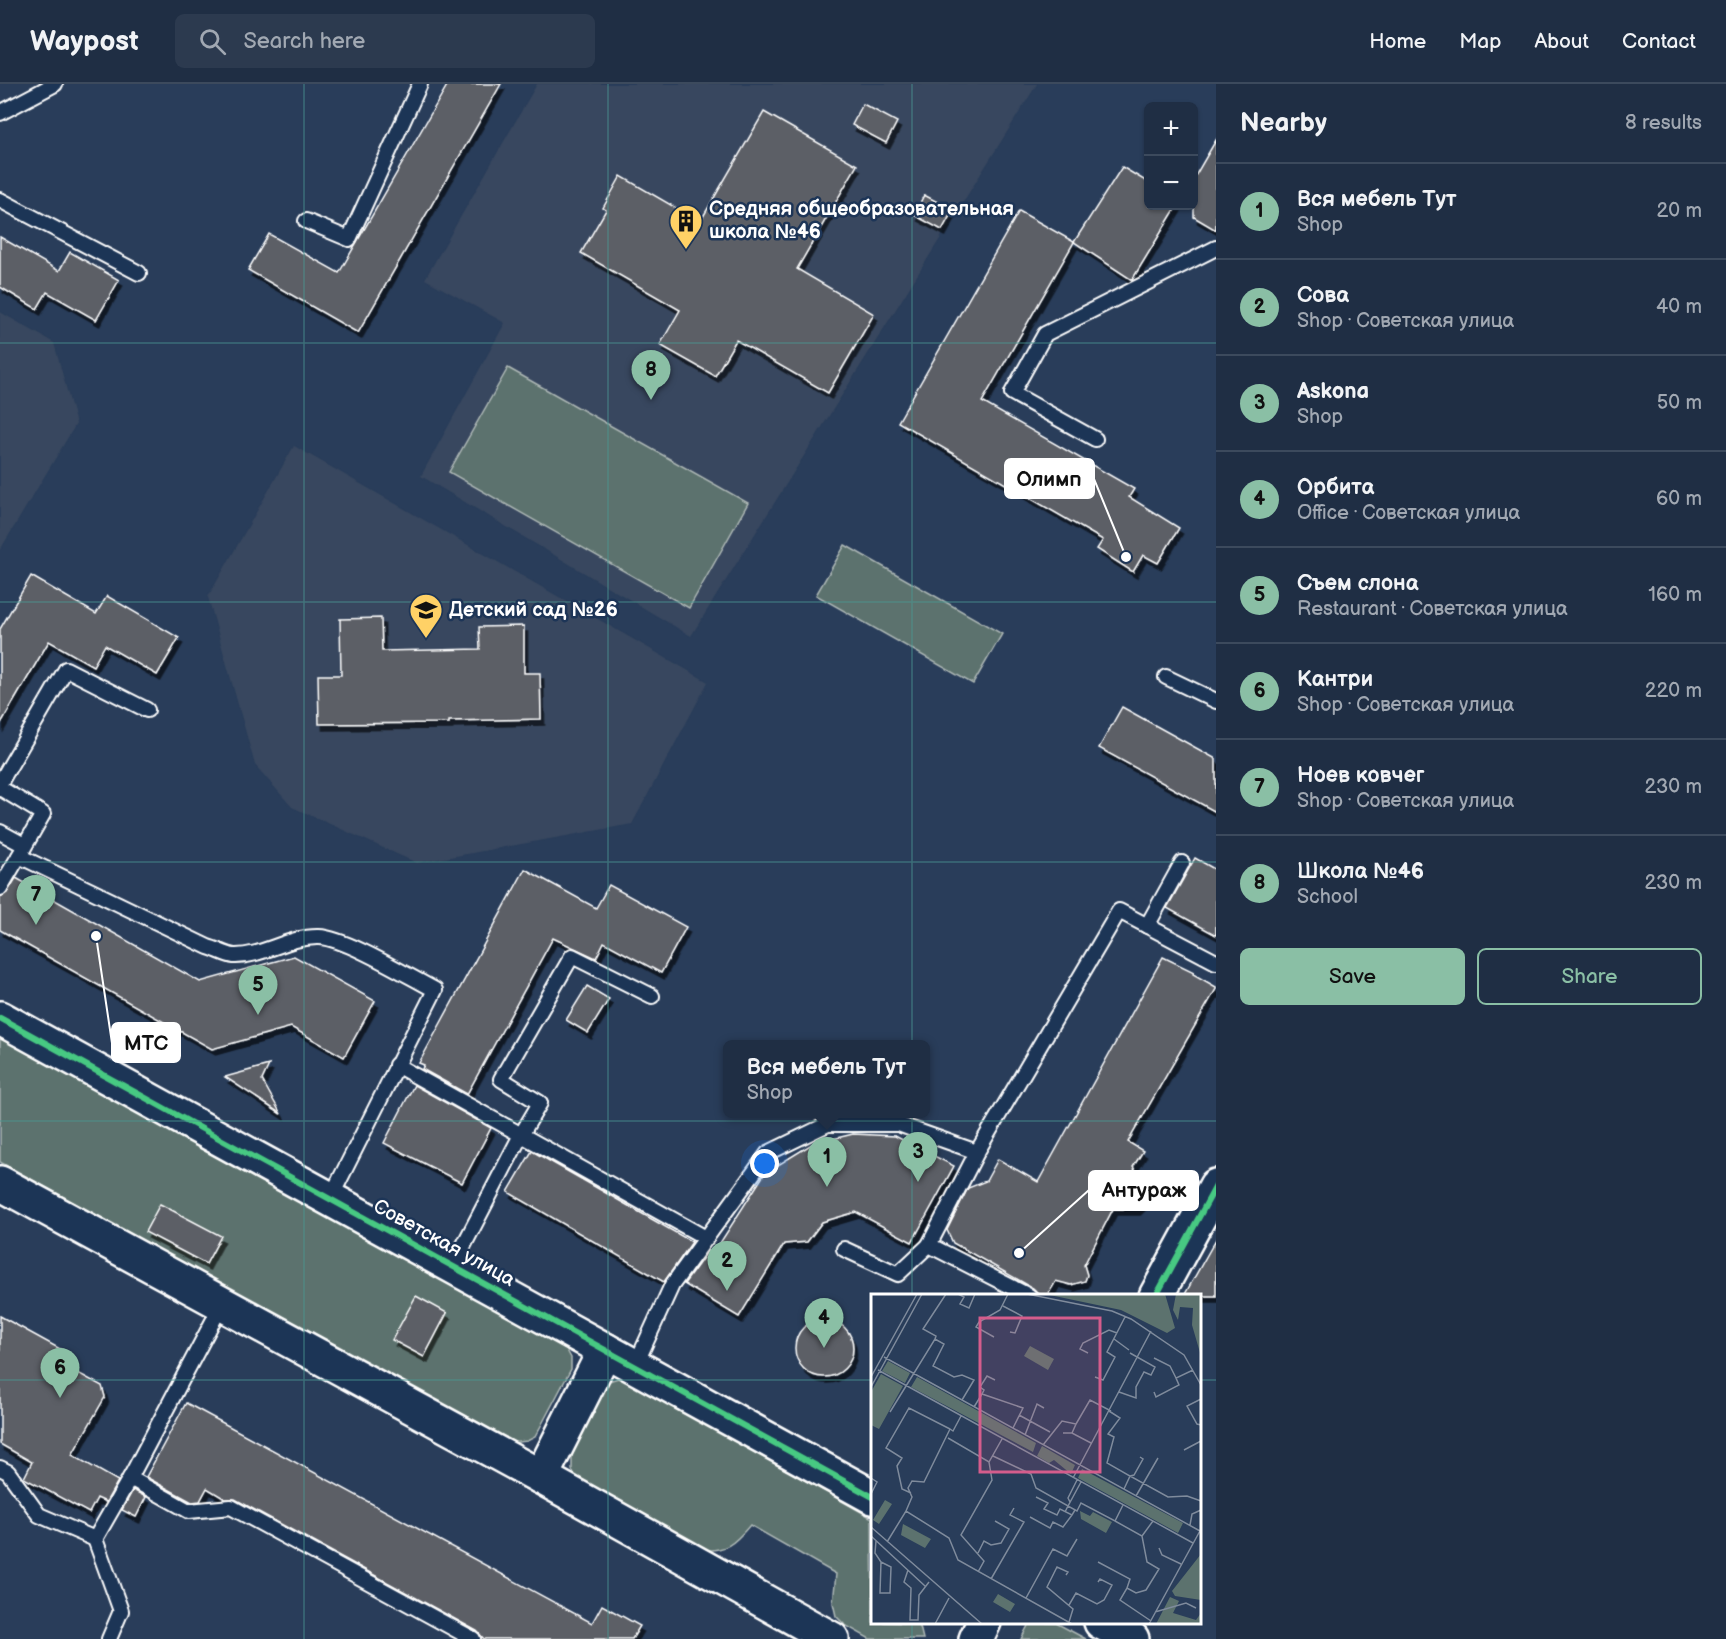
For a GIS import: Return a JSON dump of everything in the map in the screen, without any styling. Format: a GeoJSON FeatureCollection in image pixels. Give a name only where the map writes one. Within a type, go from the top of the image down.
{"type":"FeatureCollection","features":[{"type":"Feature","properties":{"kind":"street","name":"Советская улица"},"geometry":{"type":"LineString","coordinates":[[0,1018],[871,1496]]}},
{"type":"Feature","properties":{"kind":"street"},"geometry":{"type":"LineString","coordinates":[[0,1183],[541,1477],[832,1639]]}},
{"type":"Feature","properties":{"kind":"street"},"geometry":{"type":"LineString","coordinates":[[1157,1294],[1216,1186]]}},
{"type":"Feature","properties":{"kind":"street"},"geometry":{"type":"LineString","coordinates":[[541,1477],[605,1350]]}},
{"type":"Feature","properties":{"kind":"street"},"geometry":{"type":"LineString","coordinates":[[976,1639],[984,1624]]}},
{"type":"Feature","properties":{"kind":"street"},"geometry":{"type":"LineString","coordinates":[[1103,1624],[1132,1639]]}},
{"type":"Feature","properties":{"kind":"lane"},"geometry":{"type":"LineString","coordinates":[[0,113],[55,84]]}},
{"type":"Feature","properties":{"kind":"lane"},"geometry":{"type":"LineString","coordinates":[[306,221],[349,239],[420,84]]}},
{"type":"Feature","properties":{"kind":"lane"},"geometry":{"type":"LineString","coordinates":[[0,200],[139,273]]}},
{"type":"Feature","properties":{"kind":"lane"},"geometry":{"type":"LineString","coordinates":[[1095,439],[1012,393],[1046,334],[1216,248]]}},
{"type":"Feature","properties":{"kind":"lane"},"geometry":{"type":"LineString","coordinates":[[0,783],[66,669],[147,710]]}},
{"type":"Feature","properties":{"kind":"lane"},"geometry":{"type":"LineString","coordinates":[[1166,677],[1216,700]]}},
{"type":"Feature","properties":{"kind":"lane"},"geometry":{"type":"LineString","coordinates":[[0,788],[43,814],[0,888]]}},
{"type":"Feature","properties":{"kind":"lane"},"geometry":{"type":"LineString","coordinates":[[0,832],[22,850],[208,947],[234,956],[258,952],[298,938],[320,937],[339,941],[435,990],[330,1199]]}},
{"type":"Feature","properties":{"kind":"lane"},"geometry":{"type":"LineString","coordinates":[[1147,926],[1182,863]]}},
{"type":"Feature","properties":{"kind":"lane"},"geometry":{"type":"LineString","coordinates":[[844,1249],[898,1274],[928,1245],[977,1152],[1119,911],[1216,962]]}},
{"type":"Feature","properties":{"kind":"lane"},"geometry":{"type":"LineString","coordinates":[[453,1266],[540,1103],[501,1078],[572,956],[652,996]]}},
{"type":"Feature","properties":{"kind":"lane"},"geometry":{"type":"LineString","coordinates":[[396,1065],[706,1238]]}},
{"type":"Feature","properties":{"kind":"lane"},"geometry":{"type":"LineString","coordinates":[[635,1366],[672,1285],[768,1153],[828,1124],[898,1124],[977,1152]]}},
{"type":"Feature","properties":{"kind":"lane"},"geometry":{"type":"LineString","coordinates":[[928,1245],[1025,1294]]}},
{"type":"Feature","properties":{"kind":"lane"},"geometry":{"type":"LineString","coordinates":[[95,1539],[222,1304]]}},
{"type":"Feature","properties":{"kind":"lane"},"geometry":{"type":"LineString","coordinates":[[0,1468],[8,1472],[39,1515],[95,1539],[121,1611],[109,1639]]}},
{"type":"Feature","properties":{"kind":"lane"},"geometry":{"type":"LineString","coordinates":[[130,1478],[189,1511],[231,1507],[473,1639]]}},
{"type":"Feature","properties":{"kind":"shaded area"},"geometry":{"type":"Polygon","coordinates":[[[537,84],[1037,84],[691,636],[421,476],[505,323],[425,279],[537,84]]]}},
{"type":"Feature","properties":{"kind":"shaded area"},"geometry":{"type":"Polygon","coordinates":[[[0,312],[54,343],[76,424],[0,550],[0,312]]]}},
{"type":"Feature","properties":{"kind":"shaded area","name":"Детский сад №26"},"geometry":{"type":"Polygon","coordinates":[[[294,446],[708,682],[632,824],[417,863],[292,807],[255,765],[208,597],[294,446]]]}},
{"type":"Feature","properties":{"kind":"green space"},"geometry":{"type":"Polygon","coordinates":[[[508,368],[748,503],[689,608],[449,472],[508,368]]]}},
{"type":"Feature","properties":{"kind":"green space"},"geometry":{"type":"Polygon","coordinates":[[[845,545],[1002,634],[973,684],[816,595],[845,545]]]}},
{"type":"Feature","properties":{"kind":"green space"},"geometry":{"type":"Polygon","coordinates":[[[0,1033],[564,1345],[571,1358],[571,1369],[535,1437],[527,1441],[510,1443],[0,1162],[0,1033]]]}},
{"type":"Feature","properties":{"kind":"green space"},"geometry":{"type":"Polygon","coordinates":[[[618,1378],[625,1379],[871,1517],[871,1624],[919,1624],[923,1639],[870,1639],[845,1625],[836,1616],[833,1603],[836,1574],[750,1525],[734,1542],[723,1548],[699,1550],[579,1482],[572,1470],[572,1454],[609,1381],[618,1378]]]}},
{"type":"Feature","properties":{"kind":"green space"},"geometry":{"type":"Polygon","coordinates":[[[1029,1624],[1058,1624],[1086,1639],[1021,1639],[1029,1624]]]}},
{"type":"Feature","properties":{"kind":"building"},"geometry":{"type":"Polygon","coordinates":[[[448,84],[501,84],[358,333],[248,270],[269,234],[339,273],[448,84]]]}},
{"type":"Feature","properties":{"kind":"building"},"geometry":{"type":"Polygon","coordinates":[[[863,104],[897,122],[886,143],[852,125],[863,104]]]}},
{"type":"Feature","properties":{"kind":"building","name":"Средняя общеобразовательная школа №46"},"geometry":{"type":"Polygon","coordinates":[[[764,112],[857,165],[797,269],[874,314],[828,393],[736,340],[715,376],[660,345],[680,310],[581,253],[606,210],[603,208],[621,176],[700,222],[764,112]]]}},
{"type":"Feature","properties":{"kind":"building"},"geometry":{"type":"Polygon","coordinates":[[[1216,140],[1216,230],[1194,217],[1194,210],[1198,210],[1198,171],[1216,140]]]}},
{"type":"Feature","properties":{"kind":"building"},"geometry":{"type":"Polygon","coordinates":[[[1122,167],[1144,180],[1144,210],[1175,210],[1132,280],[1074,242],[1122,167]]]}},
{"type":"Feature","properties":{"kind":"building"},"geometry":{"type":"Polygon","coordinates":[[[924,195],[953,210],[942,230],[914,215],[924,195]]]}},
{"type":"Feature","properties":{"kind":"building"},"geometry":{"type":"Polygon","coordinates":[[[1019,211],[1074,242],[982,402],[1134,489],[1129,497],[1179,528],[1158,563],[1143,555],[1133,572],[1097,549],[1103,540],[898,422],[1019,211]]]}},
{"type":"Feature","properties":{"kind":"building"},"geometry":{"type":"Polygon","coordinates":[[[0,237],[59,271],[70,252],[119,280],[96,320],[47,292],[37,309],[0,287],[0,237]]]}},
{"type":"Feature","properties":{"kind":"building"},"geometry":{"type":"Polygon","coordinates":[[[31,576],[96,614],[107,596],[179,638],[157,675],[105,645],[93,666],[49,641],[0,725],[0,629],[31,576]]]}},
{"type":"Feature","properties":{"kind":"building"},"geometry":{"type":"Polygon","coordinates":[[[381,618],[382,651],[480,649],[479,627],[524,626],[524,673],[540,673],[541,719],[449,721],[449,723],[319,724],[318,675],[341,675],[340,619],[381,618]]]}},
{"type":"Feature","properties":{"kind":"building"},"geometry":{"type":"Polygon","coordinates":[[[1122,707],[1216,759],[1216,812],[1099,748],[1122,707]]]}},
{"type":"Feature","properties":{"kind":"building"},"geometry":{"type":"Polygon","coordinates":[[[1195,858],[1216,870],[1216,935],[1167,908],[1195,858]]]}},
{"type":"Feature","properties":{"kind":"building"},"geometry":{"type":"Polygon","coordinates":[[[525,869],[596,908],[609,885],[686,927],[661,973],[604,942],[596,958],[553,938],[467,1094],[422,1069],[424,1065],[419,1063],[525,869]]]}},
{"type":"Feature","properties":{"kind":"building"},"geometry":{"type":"Polygon","coordinates":[[[16,878],[200,982],[294,956],[375,1001],[344,1057],[291,1027],[212,1049],[0,930],[0,897],[7,893],[16,878]]]}},
{"type":"Feature","properties":{"kind":"building"},"geometry":{"type":"Polygon","coordinates":[[[1163,957],[1194,972],[1193,974],[1216,987],[1128,1142],[1143,1151],[1133,1167],[1144,1185],[1145,1201],[1137,1209],[1113,1209],[1084,1265],[1087,1275],[1085,1281],[1071,1285],[1056,1281],[1048,1294],[1039,1294],[1033,1288],[953,1243],[947,1230],[968,1188],[986,1181],[998,1159],[1038,1182],[1163,957]]]}},
{"type":"Feature","properties":{"kind":"building"},"geometry":{"type":"Polygon","coordinates":[[[587,986],[609,999],[588,1033],[566,1020],[587,986]]]}},
{"type":"Feature","properties":{"kind":"building"},"geometry":{"type":"Polygon","coordinates":[[[269,1065],[262,1080],[281,1114],[225,1077],[269,1065]]]}},
{"type":"Feature","properties":{"kind":"building"},"geometry":{"type":"Polygon","coordinates":[[[414,1085],[491,1128],[462,1183],[384,1143],[414,1085]]]}},
{"type":"Feature","properties":{"kind":"building"},"geometry":{"type":"Polygon","coordinates":[[[853,1134],[895,1136],[954,1166],[912,1242],[856,1212],[822,1222],[807,1242],[784,1244],[739,1317],[684,1284],[708,1251],[713,1254],[765,1173],[812,1144],[853,1134]]]}},
{"type":"Feature","properties":{"kind":"building"},"geometry":{"type":"Polygon","coordinates":[[[532,1151],[692,1242],[664,1282],[508,1192],[532,1151]]]}},
{"type":"Feature","properties":{"kind":"building"},"geometry":{"type":"Polygon","coordinates":[[[160,1204],[221,1236],[206,1264],[145,1232],[160,1204]]]}},
{"type":"Feature","properties":{"kind":"building"},"geometry":{"type":"Polygon","coordinates":[[[1216,1239],[1216,1296],[1185,1294],[1216,1239]]]}},
{"type":"Feature","properties":{"kind":"building"},"geometry":{"type":"Polygon","coordinates":[[[416,1296],[447,1313],[424,1357],[392,1340],[416,1296]]]}},
{"type":"Feature","properties":{"kind":"building"},"geometry":{"type":"Polygon","coordinates":[[[0,1316],[71,1355],[76,1372],[102,1386],[105,1397],[72,1455],[118,1481],[106,1502],[97,1498],[89,1513],[24,1478],[32,1462],[0,1444],[0,1316]]]}},
{"type":"Feature","properties":{"kind":"building"},"geometry":{"type":"Polygon","coordinates":[[[824,1319],[835,1321],[845,1327],[851,1337],[853,1348],[851,1359],[845,1369],[835,1375],[824,1377],[813,1375],[803,1369],[797,1359],[795,1348],[797,1337],[803,1327],[813,1321],[824,1319]]]}},
{"type":"Feature","properties":{"kind":"building"},"geometry":{"type":"Polygon","coordinates":[[[186,1403],[592,1623],[602,1605],[640,1626],[632,1639],[484,1639],[477,1631],[235,1499],[225,1499],[207,1488],[200,1501],[192,1502],[146,1477],[186,1403]]]}},
{"type":"Feature","properties":{"kind":"building"},"geometry":{"type":"Polygon","coordinates":[[[133,1490],[146,1497],[136,1517],[122,1510],[133,1490]]]}},
{"type":"Feature","properties":{"kind":"cycle path"},"geometry":{"type":"LineString","coordinates":[[0,1018],[871,1496]]}},
{"type":"Feature","properties":{"kind":"cycle path"},"geometry":{"type":"LineString","coordinates":[[1157,1294],[1216,1186]]}},
{"type":"Feature","properties":{"kind":"place","name":"Средняя общеобразовательная школа №46"},"geometry":{"type":"Point","coordinates":[686,250]}},
{"type":"Feature","properties":{"kind":"place","name":"Школа №46"},"geometry":{"type":"Point","coordinates":[651,400]}},
{"type":"Feature","properties":{"kind":"place","name":"Олимп"},"geometry":{"type":"Point","coordinates":[1126,557]}},
{"type":"Feature","properties":{"kind":"place","name":"Детский сад №26"},"geometry":{"type":"Point","coordinates":[426,639]}},
{"type":"Feature","properties":{"kind":"place","name":"Ноев ковчег"},"geometry":{"type":"Point","coordinates":[36,925]}},
{"type":"Feature","properties":{"kind":"place","name":"МТС"},"geometry":{"type":"Point","coordinates":[96,936]}},
{"type":"Feature","properties":{"kind":"place","name":"Съем слона"},"geometry":{"type":"Point","coordinates":[258,1015]}},
{"type":"Feature","properties":{"kind":"place","name":"Askona"},"geometry":{"type":"Point","coordinates":[918,1182]}},
{"type":"Feature","properties":{"kind":"place","name":"Вся мебель Тут"},"geometry":{"type":"Point","coordinates":[827,1187]}},
{"type":"Feature","properties":{"kind":"place","name":"Антураж"},"geometry":{"type":"Point","coordinates":[1019,1253]}},
{"type":"Feature","properties":{"kind":"place","name":"Сова"},"geometry":{"type":"Point","coordinates":[727,1291]}},
{"type":"Feature","properties":{"kind":"place","name":"Орбита"},"geometry":{"type":"Point","coordinates":[824,1348]}},
{"type":"Feature","properties":{"kind":"place","name":"Кантри"},"geometry":{"type":"Point","coordinates":[60,1398]}}]}
